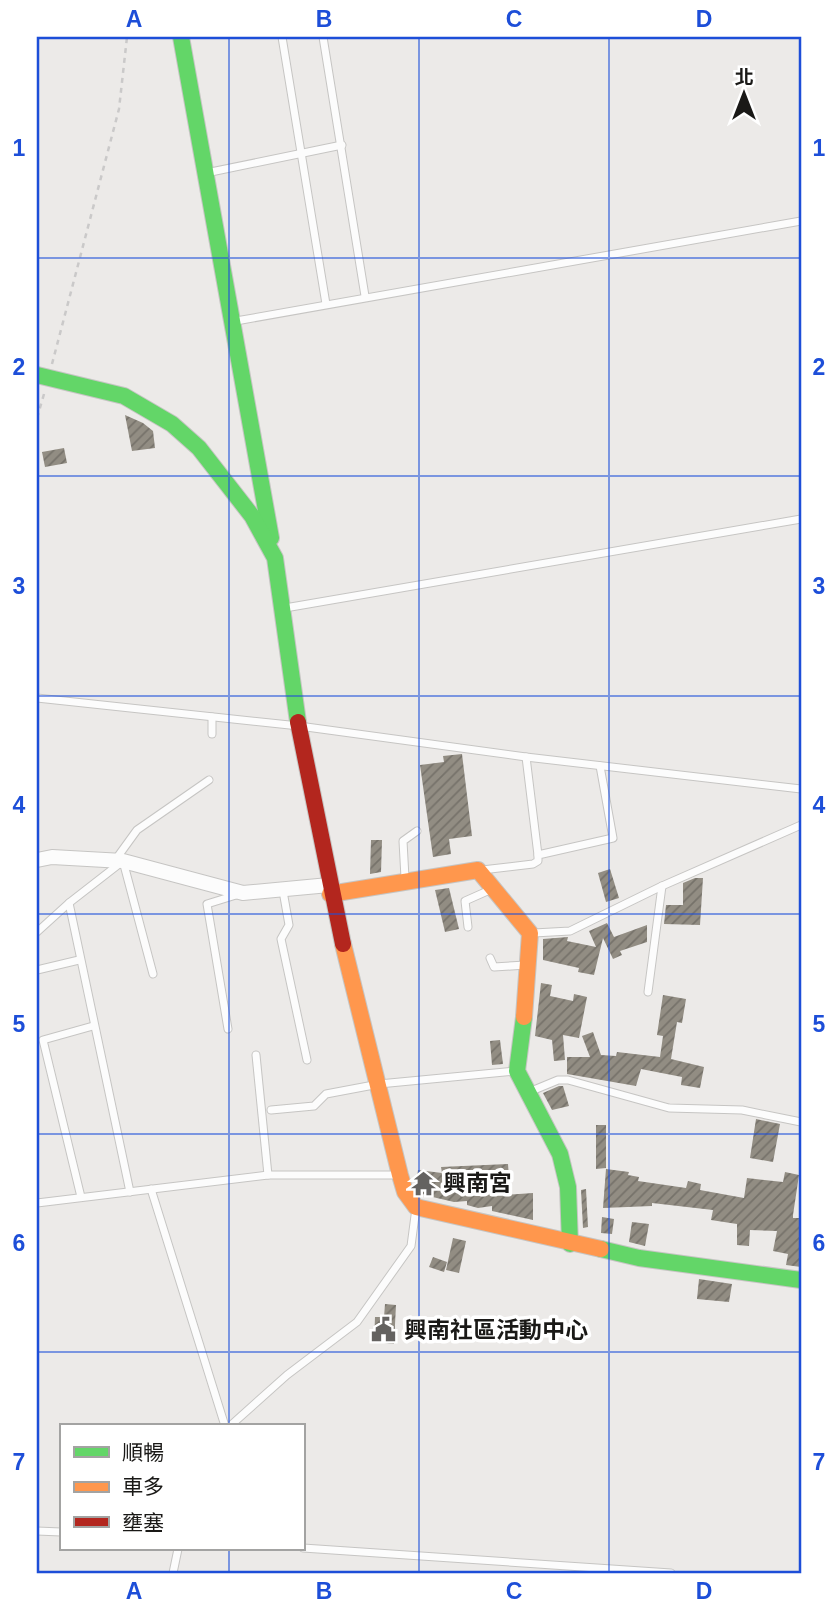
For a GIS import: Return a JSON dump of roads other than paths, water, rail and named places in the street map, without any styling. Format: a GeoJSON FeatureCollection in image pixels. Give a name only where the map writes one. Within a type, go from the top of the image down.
{"type":"FeatureCollection","features":[{"type":"Feature","properties":{"kind":"street"},"geometry":{"type":"LineString","coordinates":[[181,37],[284,608],[299,726],[330,890],[405,1192],[416,1207],[570,1244],[704,1268],[801,1280]]}},
{"type":"Feature","properties":{"kind":"street"},"geometry":{"type":"LineString","coordinates":[[43,376],[124,396],[172,424],[199,447],[252,516],[275,558]]}},
{"type":"Feature","properties":{"kind":"street"},"geometry":{"type":"LineString","coordinates":[[37,860],[52,857],[120,860],[243,893],[330,890],[406,882],[478,870],[530,933],[530,965],[517,1071],[560,1154],[568,1187],[570,1244]]}},
{"type":"Feature","properties":{"kind":"lane"},"geometry":{"type":"LineString","coordinates":[[282,37],[326,303]]}},
{"type":"Feature","properties":{"kind":"lane"},"geometry":{"type":"LineString","coordinates":[[323,37],[365,296]]}},
{"type":"Feature","properties":{"kind":"lane"},"geometry":{"type":"LineString","coordinates":[[206,173],[342,145]]}},
{"type":"Feature","properties":{"kind":"lane"},"geometry":{"type":"LineString","coordinates":[[232,322],[365,296],[801,221]]}},
{"type":"Feature","properties":{"kind":"lane"},"geometry":{"type":"LineString","coordinates":[[284,608],[801,519]]}},
{"type":"Feature","properties":{"kind":"lane"},"geometry":{"type":"LineString","coordinates":[[37,698],[299,726],[526,757],[801,789]]}},
{"type":"Feature","properties":{"kind":"lane"},"geometry":{"type":"LineString","coordinates":[[212,718],[212,734]]}},
{"type":"Feature","properties":{"kind":"lane"},"geometry":{"type":"LineString","coordinates":[[478,870],[533,864],[538,861],[526,757]]}},
{"type":"Feature","properties":{"kind":"lane"},"geometry":{"type":"LineString","coordinates":[[538,855],[613,838],[600,766]]}},
{"type":"Feature","properties":{"kind":"lane"},"geometry":{"type":"LineString","coordinates":[[37,932],[120,860],[137,830],[209,780]]}},
{"type":"Feature","properties":{"kind":"lane"},"geometry":{"type":"LineString","coordinates":[[530,933],[570,931],[662,886],[801,825]]}},
{"type":"Feature","properties":{"kind":"lane"},"geometry":{"type":"LineString","coordinates":[[406,882],[403,841],[417,831]]}},
{"type":"Feature","properties":{"kind":"lane"},"geometry":{"type":"LineString","coordinates":[[120,860],[153,974]]}},
{"type":"Feature","properties":{"kind":"lane"},"geometry":{"type":"LineString","coordinates":[[648,992],[662,886]]}},
{"type":"Feature","properties":{"kind":"lane"},"geometry":{"type":"LineString","coordinates":[[468,927],[465,901],[492,889]]}},
{"type":"Feature","properties":{"kind":"lane"},"geometry":{"type":"LineString","coordinates":[[284,891],[289,925],[281,939],[307,1060]]}},
{"type":"Feature","properties":{"kind":"lane"},"geometry":{"type":"LineString","coordinates":[[228,1030],[207,904],[243,893]]}},
{"type":"Feature","properties":{"kind":"lane"},"geometry":{"type":"LineString","coordinates":[[69,903],[130,1192]]}},
{"type":"Feature","properties":{"kind":"lane"},"geometry":{"type":"LineString","coordinates":[[490,958],[494,967],[530,965]]}},
{"type":"Feature","properties":{"kind":"lane"},"geometry":{"type":"LineString","coordinates":[[37,970],[79,960]]}},
{"type":"Feature","properties":{"kind":"lane"},"geometry":{"type":"LineString","coordinates":[[81,1198],[43,1040],[93,1026]]}},
{"type":"Feature","properties":{"kind":"lane"},"geometry":{"type":"LineString","coordinates":[[256,1055],[268,1175]]}},
{"type":"Feature","properties":{"kind":"lane"},"geometry":{"type":"LineString","coordinates":[[271,1110],[314,1105],[326,1094],[379,1084],[517,1071]]}},
{"type":"Feature","properties":{"kind":"lane"},"geometry":{"type":"LineString","coordinates":[[527,1093],[558,1080],[568,1080],[669,1108],[742,1110],[801,1122]]}},
{"type":"Feature","properties":{"kind":"lane"},"geometry":{"type":"LineString","coordinates":[[37,1203],[268,1175],[400,1175]]}},
{"type":"Feature","properties":{"kind":"lane"},"geometry":{"type":"LineString","coordinates":[[151,1189],[227,1424]]}},
{"type":"Feature","properties":{"kind":"lane"},"geometry":{"type":"LineString","coordinates":[[230,1424],[287,1375],[357,1322],[411,1246],[416,1207]]}},
{"type":"Feature","properties":{"kind":"lane"},"geometry":{"type":"LineString","coordinates":[[37,1531],[60,1532]]}},
{"type":"Feature","properties":{"kind":"lane"},"geometry":{"type":"LineString","coordinates":[[304,1548],[565,1570],[671,1573]]}},
{"type":"Feature","properties":{"kind":"lane"},"geometry":{"type":"LineString","coordinates":[[173,1573],[177,1550]]}},
{"type":"Feature","properties":{"kind":"place","name":"興南宮"},"geometry":{"type":"Point","coordinates":[423,1183]}},
{"type":"Feature","properties":{"kind":"place","name":"興南社區活動中心"},"geometry":{"type":"Point","coordinates":[384,1330]}}]}
